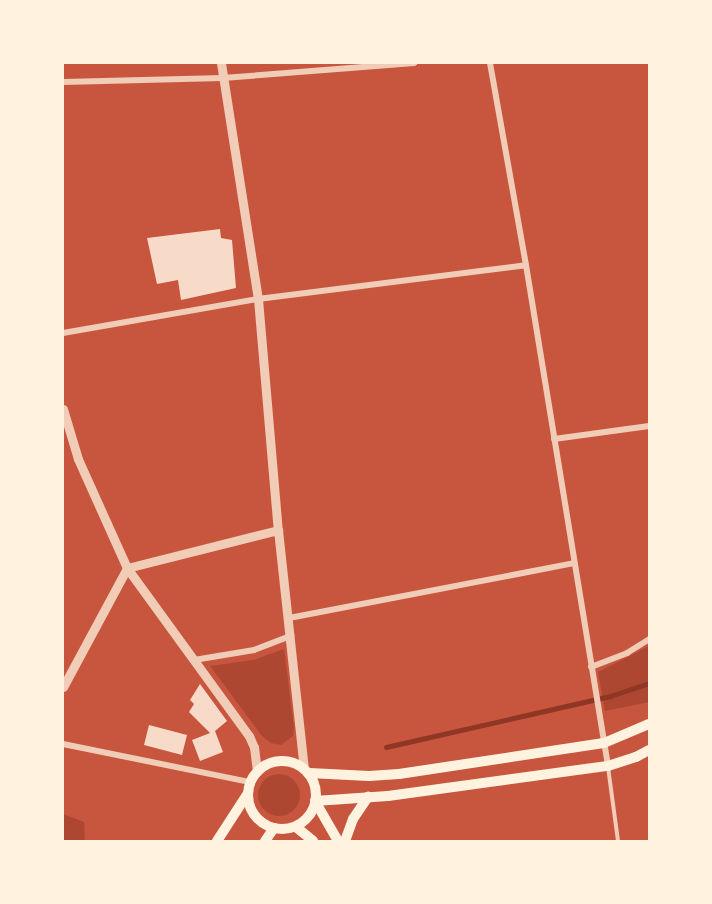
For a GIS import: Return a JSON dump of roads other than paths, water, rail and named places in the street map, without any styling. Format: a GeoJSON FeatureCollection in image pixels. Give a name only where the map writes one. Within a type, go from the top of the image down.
{"type":"FeatureCollection","features":[{"type":"Feature","properties":{"kind":"main road"},"geometry":{"type":"LineString","coordinates":[[306,771],[316,791],[315,801],[312,812],[296,827],[274,828],[255,815],[249,805],[250,782],[266,764],[278,761],[288,761],[306,771],[369,776],[399,774],[604,743],[649,724]]}},
{"type":"Feature","properties":{"kind":"main road"},"geometry":{"type":"LineString","coordinates":[[315,801],[368,797],[608,766],[649,750]]}},
{"type":"Feature","properties":{"kind":"main road"},"geometry":{"type":"LineString","coordinates":[[217,841],[248,793]]}},
{"type":"Feature","properties":{"kind":"main road"},"geometry":{"type":"LineString","coordinates":[[345,841],[353,819],[368,797]]}},
{"type":"Feature","properties":{"kind":"main road"},"geometry":{"type":"LineString","coordinates":[[315,801],[338,841]]}},
{"type":"Feature","properties":{"kind":"main road"},"geometry":{"type":"LineString","coordinates":[[296,827],[313,841]]}},
{"type":"Feature","properties":{"kind":"main road"},"geometry":{"type":"LineString","coordinates":[[265,841],[274,828]]}},
{"type":"Feature","properties":{"kind":"street"},"geometry":{"type":"LineString","coordinates":[[221,63],[258,299],[278,530],[306,771]]}},
{"type":"Feature","properties":{"kind":"street"},"geometry":{"type":"LineString","coordinates":[[63,82],[223,78],[364,65],[414,63]]}},
{"type":"Feature","properties":{"kind":"street"},"geometry":{"type":"LineString","coordinates":[[490,63],[526,265],[608,766]]}},
{"type":"Feature","properties":{"kind":"street"},"geometry":{"type":"LineString","coordinates":[[63,333],[258,299],[526,265]]}},
{"type":"Feature","properties":{"kind":"street"},"geometry":{"type":"LineString","coordinates":[[63,409],[78,459],[127,568],[249,736],[254,747],[257,772]]}},
{"type":"Feature","properties":{"kind":"street"},"geometry":{"type":"LineString","coordinates":[[554,440],[649,426]]}},
{"type":"Feature","properties":{"kind":"street"},"geometry":{"type":"LineString","coordinates":[[63,687],[127,568],[278,530]]}},
{"type":"Feature","properties":{"kind":"street"},"geometry":{"type":"LineString","coordinates":[[289,618],[574,563]]}},
{"type":"Feature","properties":{"kind":"street"},"geometry":{"type":"LineString","coordinates":[[194,660],[254,650],[291,636]]}},
{"type":"Feature","properties":{"kind":"street"},"geometry":{"type":"LineString","coordinates":[[591,667],[627,653],[649,639]]}},
{"type":"Feature","properties":{"kind":"street"},"geometry":{"type":"LineString","coordinates":[[63,744],[250,782]]}},
{"type":"Feature","properties":{"kind":"lane"},"geometry":{"type":"LineString","coordinates":[[608,766],[618,841]]}},
{"type":"Feature","properties":{"kind":"waterway"},"geometry":{"type":"LineString","coordinates":[[386,747],[610,696],[649,683]]}}]}
